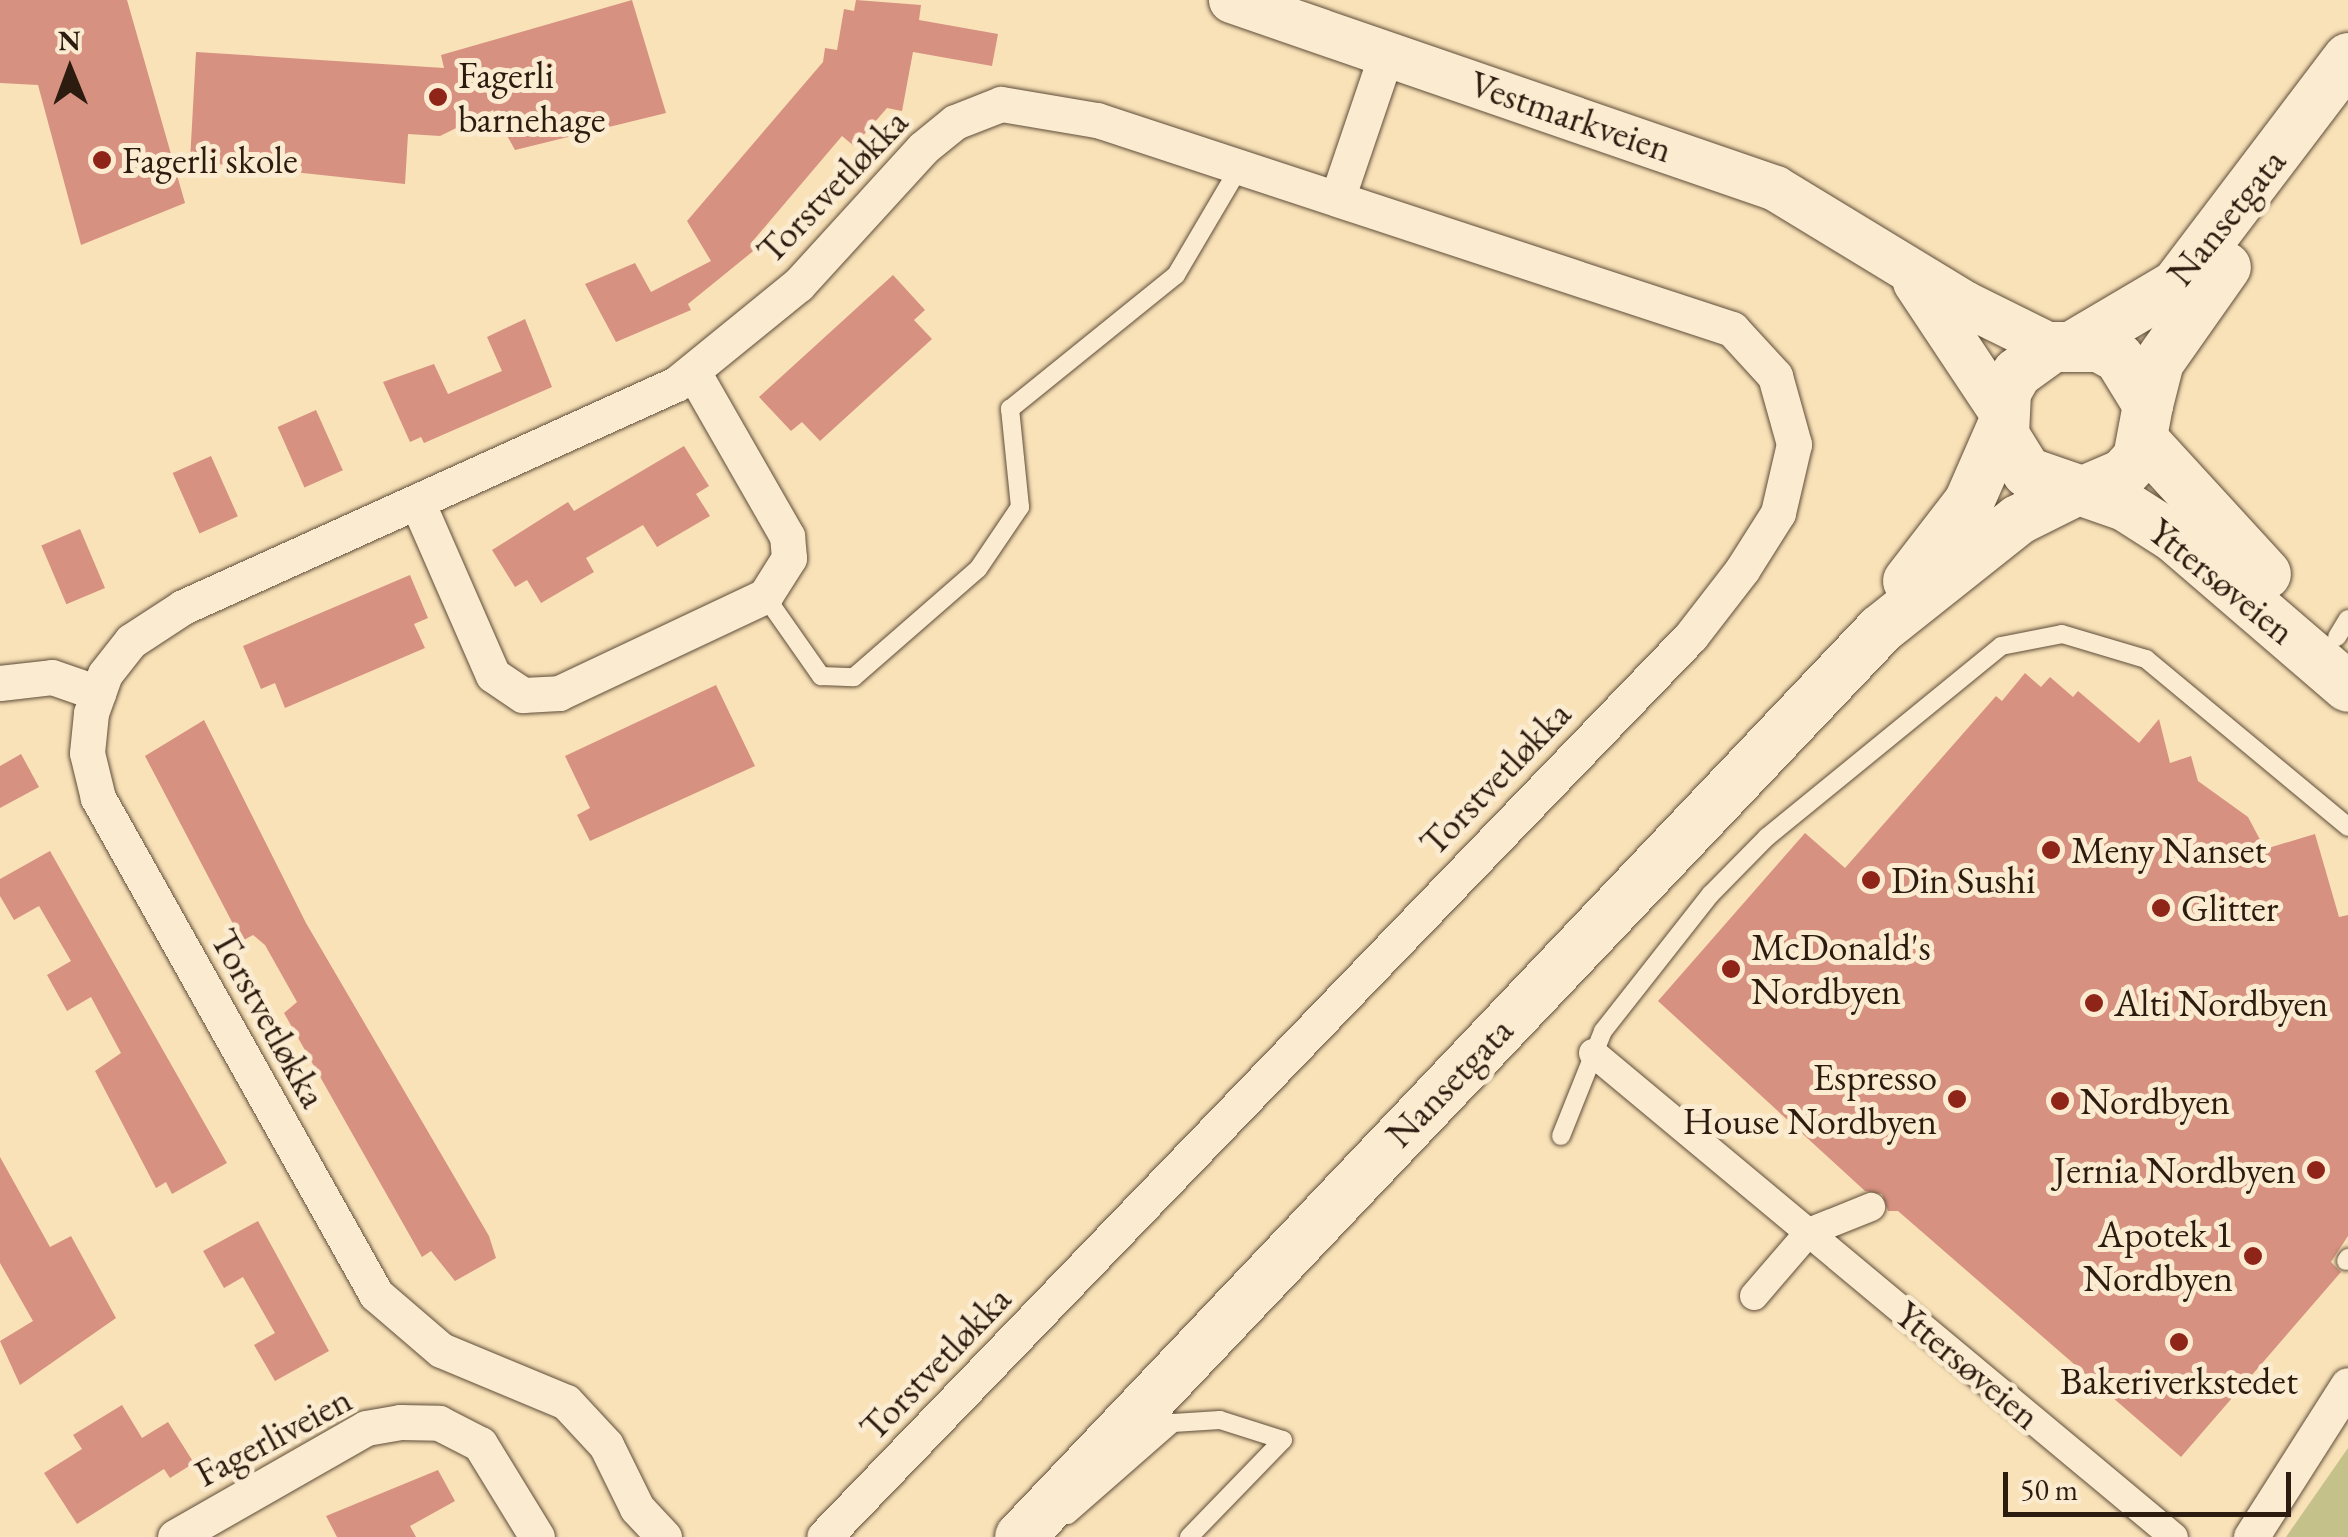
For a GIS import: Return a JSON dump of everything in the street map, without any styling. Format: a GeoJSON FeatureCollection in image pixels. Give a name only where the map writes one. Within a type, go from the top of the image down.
{"type":"FeatureCollection","features":[{"type":"Feature","properties":{"kind":"main road","name":"Nansetgata"},"geometry":{"type":"LineString","coordinates":[[2065,345],[2176,285],[2348,58]]}},
{"type":"Feature","properties":{"kind":"main road","name":"Nansetgata"},"geometry":{"type":"LineString","coordinates":[[2146,423],[2159,362],[2197,303],[2348,103]]}},
{"type":"Feature","properties":{"kind":"main road"},"geometry":{"type":"LineString","coordinates":[[2065,345],[2119,358],[2146,423],[2123,474],[2081,490],[2027,472],[2002,420],[2017,373],[2065,345]]}},
{"type":"Feature","properties":{"kind":"main road","name":"Nansetgata"},"geometry":{"type":"LineString","coordinates":[[1881,629],[1969,502],[2002,420]]}},
{"type":"Feature","properties":{"kind":"main road","name":"Yttersøveien"},"geometry":{"type":"LineString","coordinates":[[2146,423],[2233,544],[2344,635]]}},
{"type":"Feature","properties":{"kind":"main road","name":"Nansetgata"},"geometry":{"type":"LineString","coordinates":[[1024,1537],[1881,629],[1987,541],[2081,490]]}},
{"type":"Feature","properties":{"kind":"main road","name":"Yttersøveien"},"geometry":{"type":"LineString","coordinates":[[2081,490],[2175,538],[2348,687]]}},
{"type":"Feature","properties":{"kind":"street","name":"Vestmarkveien"},"geometry":{"type":"LineString","coordinates":[[1231,0],[1279,7],[1387,52],[1775,188],[1964,303],[2065,345]]}},
{"type":"Feature","properties":{"kind":"street"},"geometry":{"type":"LineString","coordinates":[[1338,196],[1387,52]]}},
{"type":"Feature","properties":{"kind":"street","name":"Torstvetløkka"},"geometry":{"type":"LineString","coordinates":[[664,1537],[637,1508],[606,1445],[566,1402],[442,1350],[376,1294],[98,798],[88,753],[98,693],[131,641],[176,610],[419,506],[693,372],[798,285],[924,148],[979,110],[1037,105],[1338,196],[1732,329],[1764,360],[1790,411],[1791,477],[1778,513],[1691,636],[824,1537]]}},
{"type":"Feature","properties":{"kind":"street","name":"Vestmarkveien"},"geometry":{"type":"LineString","coordinates":[[1899,260],[2002,420]]}},
{"type":"Feature","properties":{"kind":"street"},"geometry":{"type":"LineString","coordinates":[[419,506],[493,674],[523,695],[559,692],[765,596],[789,558],[787,536],[693,372]]}},
{"type":"Feature","properties":{"kind":"street"},"geometry":{"type":"LineString","coordinates":[[0,683],[52,676],[98,693]]}},
{"type":"Feature","properties":{"kind":"street","name":"Yttersøveien"},"geometry":{"type":"LineString","coordinates":[[1593,1054],[2174,1537]]}},
{"type":"Feature","properties":{"kind":"street"},"geometry":{"type":"LineString","coordinates":[[1754,1296],[1809,1232],[1871,1207]]}},
{"type":"Feature","properties":{"kind":"street"},"geometry":{"type":"LineString","coordinates":[[2251,1537],[2348,1384]]}},
{"type":"Feature","properties":{"kind":"street","name":"Fagerliveien"},"geometry":{"type":"LineString","coordinates":[[175,1537],[366,1428],[400,1422],[440,1423],[480,1444],[537,1537]]}},
{"type":"Feature","properties":{"kind":"lane"},"geometry":{"type":"LineString","coordinates":[[765,596],[821,676],[844,678],[978,569],[1020,507],[1010,409],[1176,275],[1239,168]]}},
{"type":"Feature","properties":{"kind":"lane"},"geometry":{"type":"LineString","coordinates":[[1561,1136],[1593,1054],[1711,894],[1767,837],[2000,646],[2062,634],[2146,659],[2348,827]]}},
{"type":"Feature","properties":{"kind":"lane"},"geometry":{"type":"LineString","coordinates":[[1024,1537],[1081,1508],[1173,1423],[1220,1420],[1283,1440],[1189,1537]]}},
{"type":"Feature","properties":{"kind":"shaded area"},"geometry":{"type":"Polygon","coordinates":[[[2348,1448],[2348,1537],[2286,1537],[2348,1448]]]}},
{"type":"Feature","properties":{"kind":"building"},"geometry":{"type":"Polygon","coordinates":[[[0,0],[127,0],[185,203],[81,245],[38,85],[0,83],[0,0]]]}},
{"type":"Feature","properties":{"kind":"building"},"geometry":{"type":"Polygon","coordinates":[[[632,0],[666,113],[515,150],[493,110],[440,136],[408,134],[405,184],[190,161],[196,52],[444,68],[441,55],[632,0]]]}},
{"type":"Feature","properties":{"kind":"building"},"geometry":{"type":"Polygon","coordinates":[[[856,0],[921,5],[919,20],[998,34],[992,66],[913,52],[902,111],[887,108],[854,146],[842,136],[752,242],[757,248],[688,304],[691,310],[616,342],[585,284],[635,263],[651,292],[711,261],[687,221],[823,62],[825,48],[837,50],[844,9],[854,11],[856,0]]]}},
{"type":"Feature","properties":{"kind":"building"},"geometry":{"type":"Polygon","coordinates":[[[893,275],[925,310],[914,320],[932,339],[820,441],[802,422],[791,431],[759,397],[893,275]]]}},
{"type":"Feature","properties":{"kind":"building"},"geometry":{"type":"Polygon","coordinates":[[[525,319],[552,387],[424,443],[421,437],[410,442],[383,382],[434,364],[448,394],[502,371],[487,337],[525,319]]]}},
{"type":"Feature","properties":{"kind":"building"},"geometry":{"type":"Polygon","coordinates":[[[316,410],[343,470],[304,487],[278,427],[316,410]]]}},
{"type":"Feature","properties":{"kind":"building"},"geometry":{"type":"Polygon","coordinates":[[[684,446],[709,486],[696,494],[710,516],[657,547],[643,525],[586,558],[594,572],[541,603],[527,580],[515,587],[492,550],[568,502],[574,511],[684,446]]]}},
{"type":"Feature","properties":{"kind":"building"},"geometry":{"type":"Polygon","coordinates":[[[211,456],[238,516],[199,533],[173,473],[211,456]]]}},
{"type":"Feature","properties":{"kind":"building"},"geometry":{"type":"Polygon","coordinates":[[[80,529],[105,588],[66,604],[41,545],[80,529]]]}},
{"type":"Feature","properties":{"kind":"building"},"geometry":{"type":"Polygon","coordinates":[[[410,575],[428,618],[414,624],[425,648],[285,708],[275,683],[261,689],[243,646],[410,575]]]}},
{"type":"Feature","properties":{"kind":"building","name":"Nordbyen"},"geometry":{"type":"Polygon","coordinates":[[[2025,673],[2041,687],[2050,677],[2073,697],[2078,691],[2139,743],[2159,719],[2170,763],[2191,756],[2198,781],[2248,817],[2265,849],[2315,834],[2339,917],[2348,915],[2348,1236],[2331,1262],[2341,1272],[2181,1457],[1898,1211],[1888,1211],[1882,1194],[1865,1191],[1658,1001],[1805,833],[1845,868],[1996,696],[2002,701],[2025,673]]]}},
{"type":"Feature","properties":{"kind":"building"},"geometry":{"type":"Polygon","coordinates":[[[716,685],[755,766],[590,841],[577,815],[590,808],[565,756],[716,685]]]}},
{"type":"Feature","properties":{"kind":"building"},"geometry":{"type":"Polygon","coordinates":[[[204,720],[306,923],[489,1236],[496,1258],[455,1281],[431,1251],[422,1257],[284,1013],[297,1002],[265,945],[253,935],[242,941],[145,756],[204,720]]]}},
{"type":"Feature","properties":{"kind":"building"},"geometry":{"type":"Polygon","coordinates":[[[21,754],[39,787],[0,808],[0,766],[21,754]]]}},
{"type":"Feature","properties":{"kind":"building"},"geometry":{"type":"Polygon","coordinates":[[[50,851],[227,1163],[172,1194],[166,1182],[156,1188],[95,1071],[121,1053],[91,997],[67,1011],[47,975],[71,961],[39,906],[14,920],[0,896],[0,879],[50,851]]]}},
{"type":"Feature","properties":{"kind":"building"},"geometry":{"type":"Polygon","coordinates":[[[0,1157],[50,1247],[71,1236],[116,1318],[20,1385],[0,1341],[33,1321],[0,1263],[0,1157]]]}},
{"type":"Feature","properties":{"kind":"building"},"geometry":{"type":"Polygon","coordinates":[[[258,1221],[329,1351],[275,1381],[254,1345],[275,1333],[243,1277],[224,1288],[203,1251],[258,1221]]]}},
{"type":"Feature","properties":{"kind":"building"},"geometry":{"type":"Polygon","coordinates":[[[122,1405],[142,1438],[168,1422],[194,1463],[170,1478],[164,1469],[77,1524],[44,1473],[82,1449],[73,1435],[122,1405]]]}},
{"type":"Feature","properties":{"kind":"building"},"geometry":{"type":"Polygon","coordinates":[[[438,1470],[455,1501],[410,1526],[416,1537],[337,1537],[326,1516],[438,1470]]]}},
{"type":"Feature","properties":{"kind":"place","name":"Fagerli barnehage"},"geometry":{"type":"Point","coordinates":[438,97]}},
{"type":"Feature","properties":{"kind":"place","name":"Fagerli skole"},"geometry":{"type":"Point","coordinates":[102,160]}},
{"type":"Feature","properties":{"kind":"place","name":"Meny Nanset"},"geometry":{"type":"Point","coordinates":[2051,850]}},
{"type":"Feature","properties":{"kind":"place","name":"Din Sushi"},"geometry":{"type":"Point","coordinates":[1871,880]}},
{"type":"Feature","properties":{"kind":"place","name":"Glitter"},"geometry":{"type":"Point","coordinates":[2161,908]}},
{"type":"Feature","properties":{"kind":"place","name":"McDonald's Nordbyen"},"geometry":{"type":"Point","coordinates":[1731,969]}},
{"type":"Feature","properties":{"kind":"place","name":"Alti Nordbyen"},"geometry":{"type":"Point","coordinates":[2094,1003]}},
{"type":"Feature","properties":{"kind":"place","name":"Espresso House Nordbyen"},"geometry":{"type":"Point","coordinates":[1957,1099]}},
{"type":"Feature","properties":{"kind":"place","name":"Nordbyen"},"geometry":{"type":"Point","coordinates":[2060,1101]}},
{"type":"Feature","properties":{"kind":"place","name":"Jernia Nordbyen"},"geometry":{"type":"Point","coordinates":[2316,1170]}},
{"type":"Feature","properties":{"kind":"place","name":"Apotek 1 Nordbyen"},"geometry":{"type":"Point","coordinates":[2253,1256]}},
{"type":"Feature","properties":{"kind":"place","name":"Bakeriverkstedet"},"geometry":{"type":"Point","coordinates":[2179,1342]}}]}
